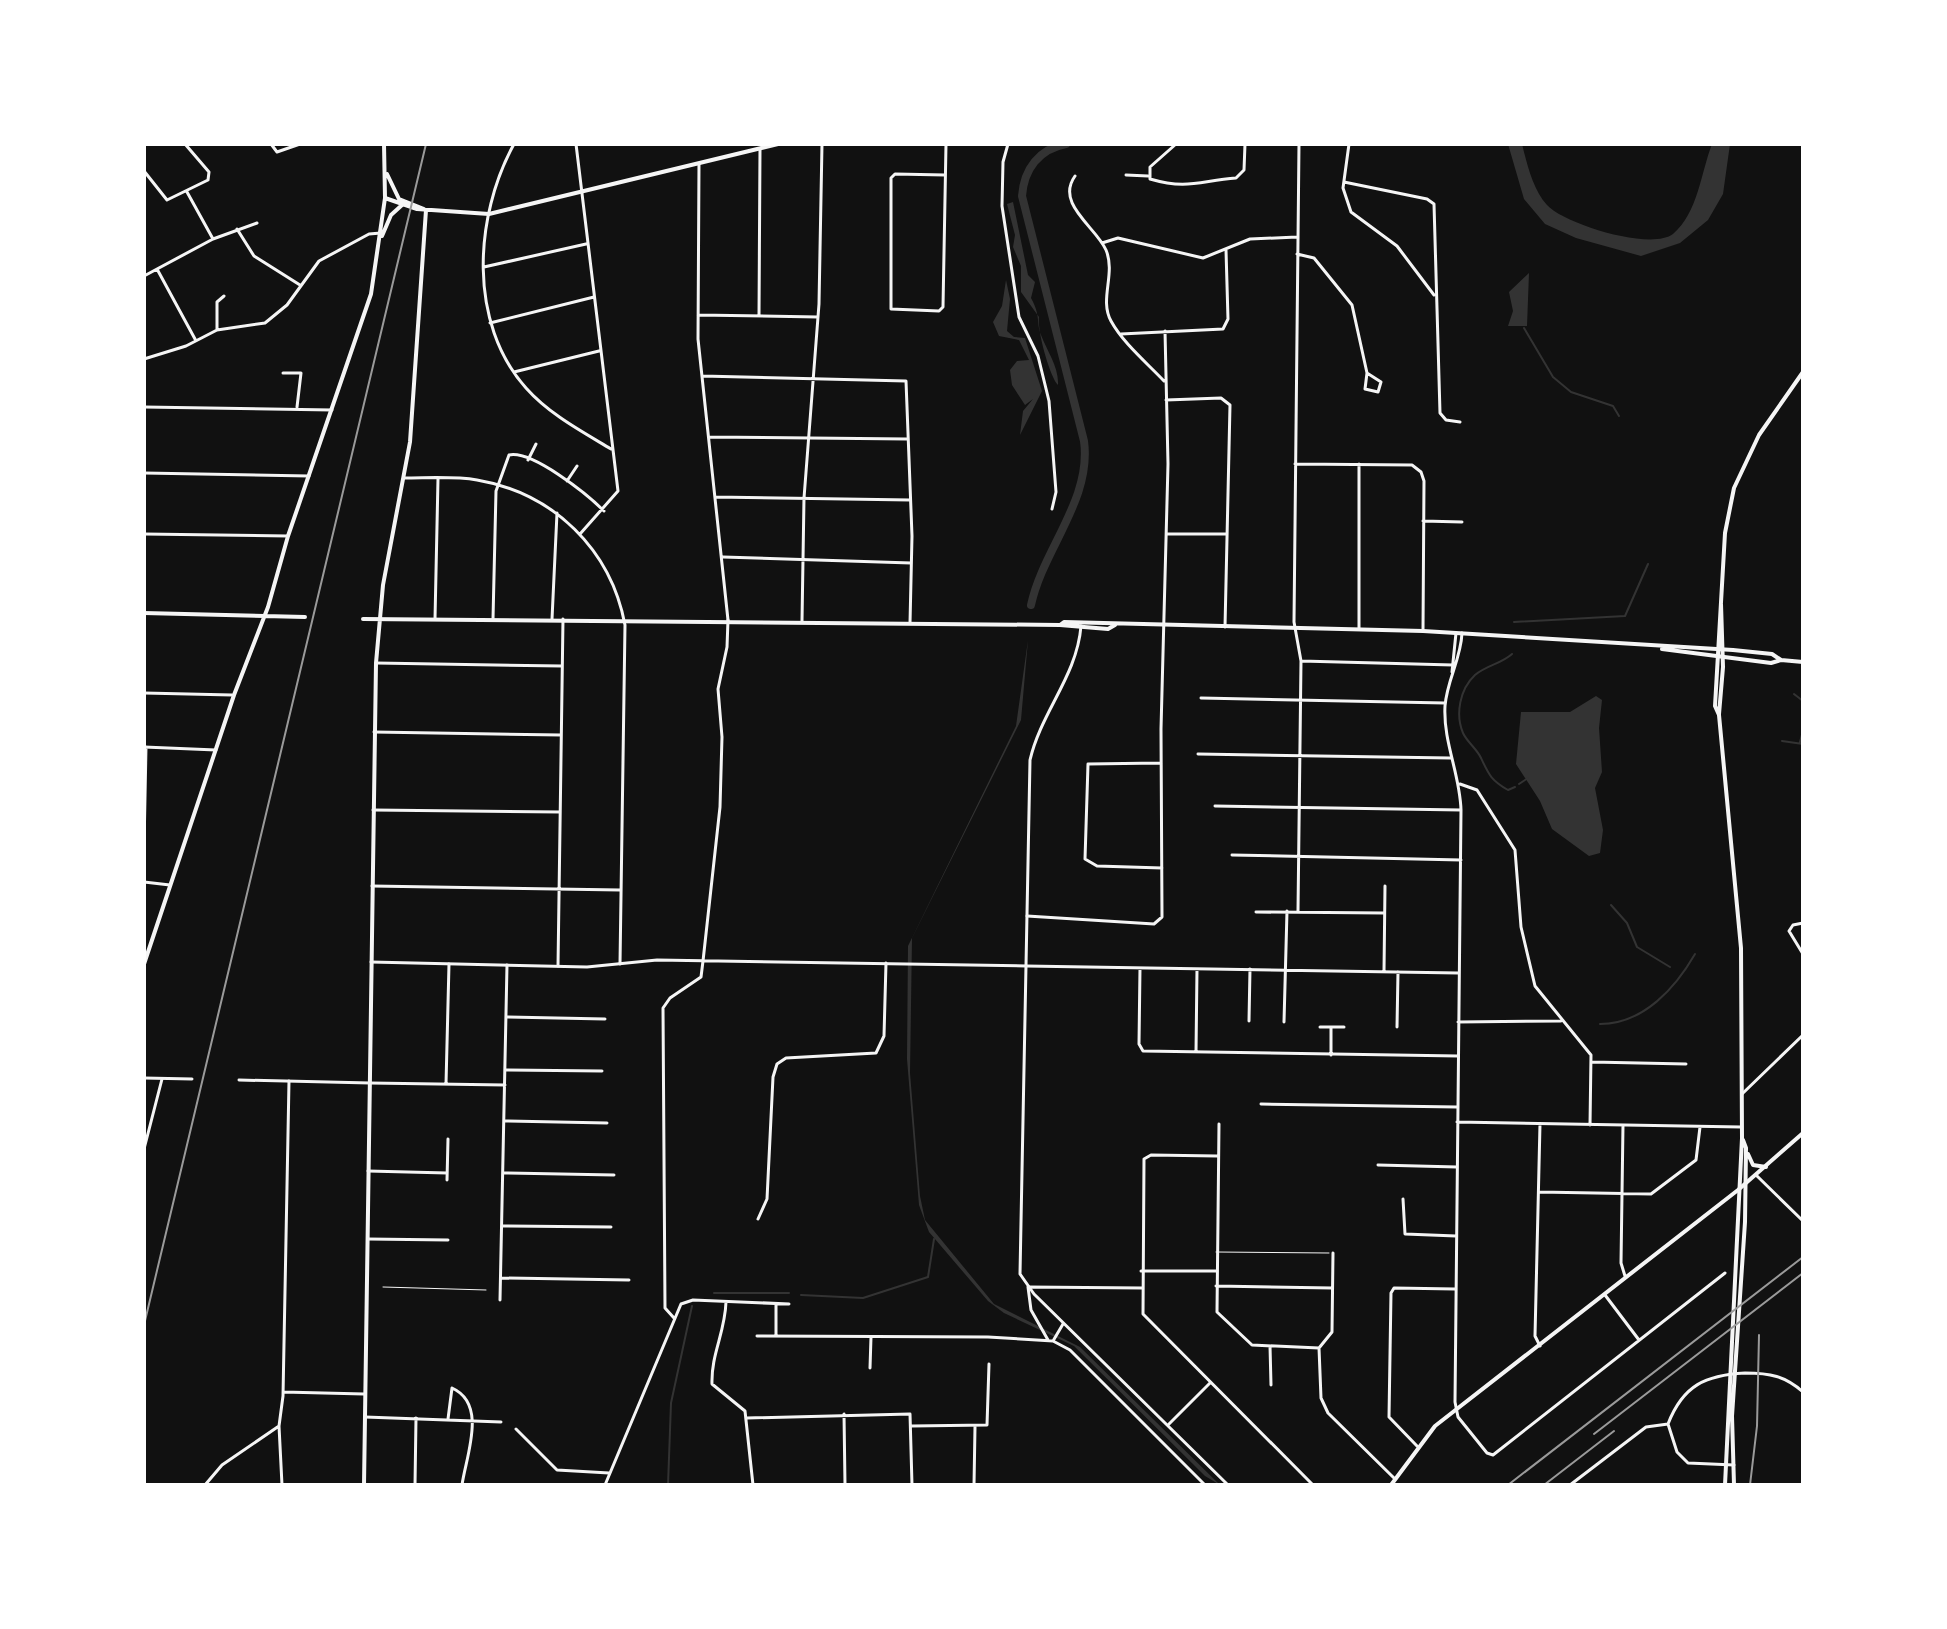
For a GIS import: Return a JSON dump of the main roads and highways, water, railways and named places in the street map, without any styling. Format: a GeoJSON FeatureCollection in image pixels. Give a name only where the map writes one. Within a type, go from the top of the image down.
{"type":"FeatureCollection","features":[{"type":"Feature","properties":{"kind":"main road"},"geometry":{"type":"LineString","coordinates":[[144,964],[149,938],[265,616],[288,536],[371,294],[385,198],[384,144]]}},
{"type":"Feature","properties":{"kind":"main road"},"geometry":{"type":"LineString","coordinates":[[385,198],[426,210],[489,214],[778,144]]}},
{"type":"Feature","properties":{"kind":"main road"},"geometry":{"type":"LineString","coordinates":[[386,171],[399,199],[426,210]]}},
{"type":"Feature","properties":{"kind":"main road"},"geometry":{"type":"LineString","coordinates":[[380,242],[391,215],[402,205]]}},
{"type":"Feature","properties":{"kind":"main road"},"geometry":{"type":"LineString","coordinates":[[364,1485],[376,663],[379,619],[410,442],[426,210]]}},
{"type":"Feature","properties":{"kind":"main road"},"geometry":{"type":"LineString","coordinates":[[1719,715],[1715,706],[1716,657],[1725,533],[1737,480],[1759,435],[1802,374]]}},
{"type":"Feature","properties":{"kind":"main road"},"geometry":{"type":"LineString","coordinates":[[1721,602],[1724,658],[1719,715],[1741,948],[1742,1094],[1725,1485]]}},
{"type":"Feature","properties":{"kind":"main road"},"geometry":{"type":"LineString","coordinates":[[144,613],[305,617]]}},
{"type":"Feature","properties":{"kind":"main road"},"geometry":{"type":"LineString","coordinates":[[363,619],[728,620],[1359,629],[1660,648],[1671,645],[1772,654],[1781,660]]}},
{"type":"Feature","properties":{"kind":"main road"},"geometry":{"type":"LineString","coordinates":[[1660,648],[1670,653],[1771,663],[1781,660],[1803,662]]}},
{"type":"Feature","properties":{"kind":"main road"},"geometry":{"type":"LineString","coordinates":[[1391,1485],[1417,1446],[1456,1409],[1738,1190],[1803,1133]]}},
{"type":"Feature","properties":{"kind":"main road"},"geometry":{"type":"LineString","coordinates":[[1742,1138],[1753,1165],[1766,1167]]}},
{"type":"Feature","properties":{"kind":"main road"},"geometry":{"type":"LineString","coordinates":[[1734,1485],[1732,1402],[1746,1148]]}},
{"type":"Feature","properties":{"kind":"waterway"},"geometry":{"type":"LineString","coordinates":[[1031,605],[1045,564],[1074,504],[1085,463],[1084,441],[1022,196],[1026,177],[1035,162],[1048,150],[1066,144]]}},
{"type":"Feature","properties":{"kind":"waterway"},"geometry":{"type":"LineString","coordinates":[[1524,328],[1553,377],[1571,392],[1613,406],[1619,416]]}},
{"type":"Feature","properties":{"kind":"waterway"},"geometry":{"type":"LineString","coordinates":[[1514,622],[1625,616],[1648,564]]}},
{"type":"Feature","properties":{"kind":"waterway"},"geometry":{"type":"LineString","coordinates":[[1512,654],[1470,681],[1463,694],[1459,718],[1465,736],[1491,777],[1508,790],[1515,787]]}},
{"type":"Feature","properties":{"kind":"waterway"},"geometry":{"type":"LineString","coordinates":[[1794,694],[1803,701]]}},
{"type":"Feature","properties":{"kind":"waterway"},"geometry":{"type":"LineString","coordinates":[[1800,742],[1803,731]]}},
{"type":"Feature","properties":{"kind":"waterway"},"geometry":{"type":"LineString","coordinates":[[1782,741],[1803,744]]}},
{"type":"Feature","properties":{"kind":"waterway"},"geometry":{"type":"LineString","coordinates":[[1519,784],[1528,778]]}},
{"type":"Feature","properties":{"kind":"waterway"},"geometry":{"type":"LineString","coordinates":[[1611,905],[1627,923],[1637,947],[1670,967]]}},
{"type":"Feature","properties":{"kind":"waterway"},"geometry":{"type":"LineString","coordinates":[[1600,1024],[1631,1018],[1644,1011],[1668,991],[1695,954]]}},
{"type":"Feature","properties":{"kind":"waterway"},"geometry":{"type":"LineString","coordinates":[[801,1295],[863,1298],[928,1277],[934,1239]]}},
{"type":"Feature","properties":{"kind":"waterway"},"geometry":{"type":"LineString","coordinates":[[714,1293],[789,1293]]}},
{"type":"Feature","properties":{"kind":"waterway"},"geometry":{"type":"LineString","coordinates":[[668,1485],[671,1403],[692,1306]]}},
{"type":"Feature","properties":{"kind":"tram line"},"geometry":{"type":"LineString","coordinates":[[1750,1485],[1757,1426],[1759,1335]]}},
{"type":"Feature","properties":{"kind":"railway"},"geometry":{"type":"LineString","coordinates":[[144,1325],[426,144]]}},
{"type":"Feature","properties":{"kind":"railway"},"geometry":{"type":"LineString","coordinates":[[1508,1485],[1803,1257]]}},
{"type":"Feature","properties":{"kind":"railway"},"geometry":{"type":"LineString","coordinates":[[1594,1434],[1803,1273]]}},
{"type":"Feature","properties":{"kind":"railway"},"geometry":{"type":"LineString","coordinates":[[1544,1485],[1614,1431]]}}]}
